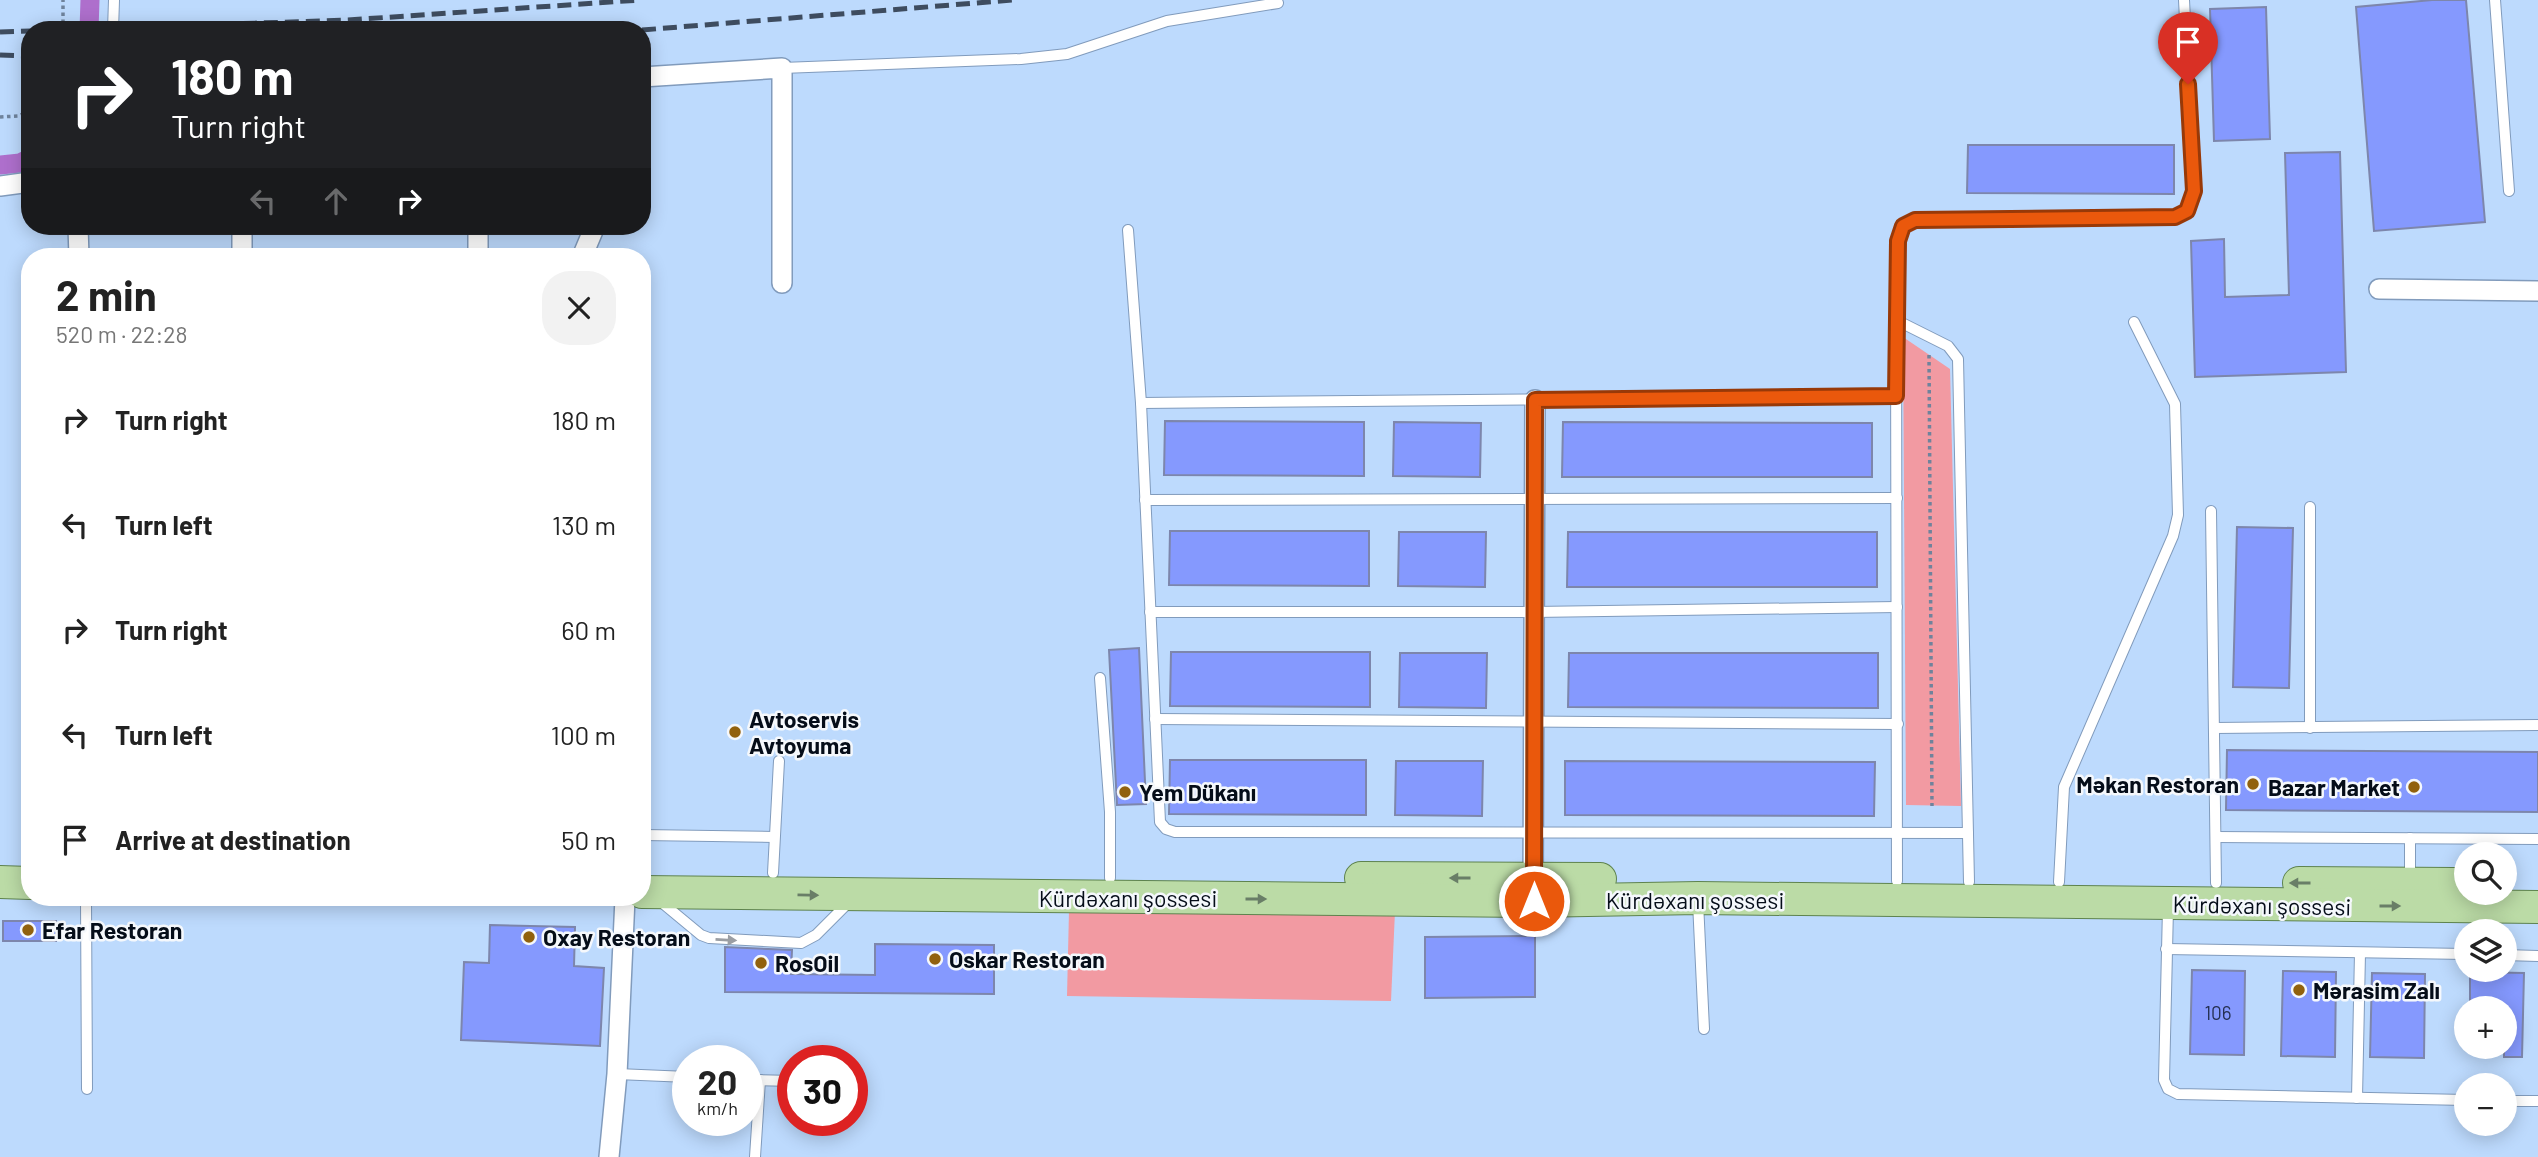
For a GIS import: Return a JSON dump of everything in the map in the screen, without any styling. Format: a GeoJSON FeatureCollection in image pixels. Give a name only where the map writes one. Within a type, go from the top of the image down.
{"type":"FeatureCollection","features":[{"type":"Feature","properties":{"kind":"main road"},"geometry":{"type":"LineString","coordinates":[[0,861],[21,861]]}},
{"type":"Feature","properties":{"kind":"main road","name":"Kürdəxanı şossesi"},"geometry":{"type":"LineString","coordinates":[[651,886],[773,873],[1110,877],[1534,890],[1698,898],[2538,907]]}},
{"type":"Feature","properties":{"kind":"main road","name":"Kürdəxanı şossesi"},"geometry":{"type":"LineString","coordinates":[[651,887],[855,895],[1534,890],[1897,881],[2454,885]]}},
{"type":"Feature","properties":{"kind":"main road"},"geometry":{"type":"LineString","coordinates":[[0,882],[21,883]]}},
{"type":"Feature","properties":{"kind":"main road"},"geometry":{"type":"LineString","coordinates":[[2517,885],[2538,885]]}},
{"type":"Feature","properties":{"kind":"street"},"geometry":{"type":"LineString","coordinates":[[651,76],[782,68],[782,283]]}},
{"type":"Feature","properties":{"kind":"street"},"geometry":{"type":"LineString","coordinates":[[0,186],[21,183]]}},
{"type":"Feature","properties":{"kind":"street"},"geometry":{"type":"LineString","coordinates":[[2379,289],[2538,291]]}},
{"type":"Feature","properties":{"kind":"street"},"geometry":{"type":"LineString","coordinates":[[1534,890],[1535,400]]}},
{"type":"Feature","properties":{"kind":"street"},"geometry":{"type":"LineString","coordinates":[[609,1157],[639,906]]}},
{"type":"Feature","properties":{"kind":"lane"},"geometry":{"type":"LineString","coordinates":[[113,21],[114,0]]}},
{"type":"Feature","properties":{"kind":"lane"},"geometry":{"type":"LineString","coordinates":[[1897,881],[1898,241],[1903,226],[1915,220],[2175,217],[2187,211],[2194,191],[2184,0]]}},
{"type":"Feature","properties":{"kind":"lane"},"geometry":{"type":"LineString","coordinates":[[2495,0],[2509,191]]}},
{"type":"Feature","properties":{"kind":"lane"},"geometry":{"type":"LineString","coordinates":[[782,68],[1021,59],[1067,54],[1167,21],[1278,3]]}},
{"type":"Feature","properties":{"kind":"lane"},"geometry":{"type":"LineString","coordinates":[[1128,230],[1141,403],[1160,821],[1166,829],[1175,832],[1533,834],[1968,833]]}},
{"type":"Feature","properties":{"kind":"lane"},"geometry":{"type":"LineString","coordinates":[[1896,320],[1948,346],[1958,359],[1969,882]]}},
{"type":"Feature","properties":{"kind":"lane"},"geometry":{"type":"LineString","coordinates":[[2059,882],[2064,786],[2173,536],[2178,515],[2175,404],[2134,322]]}},
{"type":"Feature","properties":{"kind":"lane"},"geometry":{"type":"LineString","coordinates":[[1141,403],[1896,396]]}},
{"type":"Feature","properties":{"kind":"lane"},"geometry":{"type":"LineString","coordinates":[[1145,500],[1897,498]]}},
{"type":"Feature","properties":{"kind":"lane"},"geometry":{"type":"LineString","coordinates":[[2309,728],[2310,507]]}},
{"type":"Feature","properties":{"kind":"lane"},"geometry":{"type":"LineString","coordinates":[[2211,511],[2216,883]]}},
{"type":"Feature","properties":{"kind":"lane"},"geometry":{"type":"LineString","coordinates":[[1150,612],[1534,612],[1897,607]]}},
{"type":"Feature","properties":{"kind":"lane"},"geometry":{"type":"LineString","coordinates":[[1100,678],[1110,812],[1110,877]]}},
{"type":"Feature","properties":{"kind":"lane"},"geometry":{"type":"LineString","coordinates":[[1155,719],[1898,724]]}},
{"type":"Feature","properties":{"kind":"lane"},"geometry":{"type":"LineString","coordinates":[[2215,728],[2538,726]]}},
{"type":"Feature","properties":{"kind":"lane"},"geometry":{"type":"LineString","coordinates":[[773,873],[779,761]]}},
{"type":"Feature","properties":{"kind":"lane"},"geometry":{"type":"LineString","coordinates":[[651,835],[774,837]]}},
{"type":"Feature","properties":{"kind":"lane"},"geometry":{"type":"LineString","coordinates":[[2216,837],[2538,839]]}},
{"type":"Feature","properties":{"kind":"lane"},"geometry":{"type":"LineString","coordinates":[[2409,884],[2410,838]]}},
{"type":"Feature","properties":{"kind":"lane"},"geometry":{"type":"LineString","coordinates":[[651,894],[701,935],[709,938],[801,943],[816,935],[855,895]]}},
{"type":"Feature","properties":{"kind":"lane"},"geometry":{"type":"LineString","coordinates":[[1698,898],[1704,1029]]}},
{"type":"Feature","properties":{"kind":"lane"},"geometry":{"type":"LineString","coordinates":[[2168,904],[2164,1080],[2168,1089],[2178,1094],[2454,1100]]}},
{"type":"Feature","properties":{"kind":"lane"},"geometry":{"type":"LineString","coordinates":[[86,906],[86,1088]]}},
{"type":"Feature","properties":{"kind":"lane"},"geometry":{"type":"LineString","coordinates":[[2166,949],[2454,954]]}},
{"type":"Feature","properties":{"kind":"lane"},"geometry":{"type":"LineString","coordinates":[[2357,1098],[2360,953]]}},
{"type":"Feature","properties":{"kind":"lane"},"geometry":{"type":"LineString","coordinates":[[2517,955],[2538,956]]}},
{"type":"Feature","properties":{"kind":"lane"},"geometry":{"type":"LineString","coordinates":[[617,1074],[672,1076]]}},
{"type":"Feature","properties":{"kind":"lane"},"geometry":{"type":"LineString","coordinates":[[2517,1101],[2538,1101]]}},
{"type":"Feature","properties":{"kind":"lane"},"geometry":{"type":"LineString","coordinates":[[755,1157],[756,1136]]}},
{"type":"Feature","properties":{"kind":"path"},"geometry":{"type":"LineString","coordinates":[[63,21],[64,0]]}},
{"type":"Feature","properties":{"kind":"path"},"geometry":{"type":"LineString","coordinates":[[0,117],[21,115]]}},
{"type":"Feature","properties":{"kind":"path"},"geometry":{"type":"LineString","coordinates":[[1930,355],[1931,806]]}},
{"type":"Feature","properties":{"kind":"shaded area"},"geometry":{"type":"Polygon","coordinates":[[[1903,337],[1950,369],[1961,806],[1906,805],[1903,337]]]}},
{"type":"Feature","properties":{"kind":"shaded area"},"geometry":{"type":"Polygon","coordinates":[[[1069,911],[1395,911],[1391,1001],[1067,996],[1069,911]]]}},
{"type":"Feature","properties":{"kind":"building"},"geometry":{"type":"Polygon","coordinates":[[[2432,0],[2466,0],[2485,222],[2374,231],[2356,7],[2432,0]]]}},
{"type":"Feature","properties":{"kind":"building"},"geometry":{"type":"Polygon","coordinates":[[[2266,7],[2270,139],[2214,141],[2210,9],[2266,7]]]}},
{"type":"Feature","properties":{"kind":"building"},"geometry":{"type":"Polygon","coordinates":[[[1968,145],[2174,145],[2174,194],[1967,193],[1968,145]]]}},
{"type":"Feature","properties":{"kind":"building"},"geometry":{"type":"Polygon","coordinates":[[[2340,152],[2346,372],[2195,377],[2191,241],[2224,239],[2225,297],[2289,295],[2285,153],[2340,152]]]}},
{"type":"Feature","properties":{"kind":"building"},"geometry":{"type":"Polygon","coordinates":[[[1165,421],[1364,422],[1364,476],[1164,475],[1165,421]]]}},
{"type":"Feature","properties":{"kind":"building"},"geometry":{"type":"Polygon","coordinates":[[[1394,422],[1481,423],[1480,477],[1393,476],[1394,422]]]}},
{"type":"Feature","properties":{"kind":"building"},"geometry":{"type":"Polygon","coordinates":[[[1563,422],[1872,423],[1872,477],[1562,477],[1563,422]]]}},
{"type":"Feature","properties":{"kind":"building"},"geometry":{"type":"Polygon","coordinates":[[[2237,527],[2293,528],[2289,688],[2233,687],[2237,527]]]}},
{"type":"Feature","properties":{"kind":"building"},"geometry":{"type":"Polygon","coordinates":[[[1170,531],[1369,531],[1369,586],[1169,585],[1170,531]]]}},
{"type":"Feature","properties":{"kind":"building"},"geometry":{"type":"Polygon","coordinates":[[[1399,532],[1486,532],[1485,587],[1398,586],[1399,532]]]}},
{"type":"Feature","properties":{"kind":"building"},"geometry":{"type":"Polygon","coordinates":[[[1568,532],[1877,532],[1877,587],[1567,587],[1568,532]]]}},
{"type":"Feature","properties":{"kind":"building"},"geometry":{"type":"Polygon","coordinates":[[[1139,648],[1146,804],[1117,805],[1109,650],[1139,648]]]}},
{"type":"Feature","properties":{"kind":"building"},"geometry":{"type":"Polygon","coordinates":[[[1171,652],[1370,652],[1370,707],[1170,706],[1171,652]]]}},
{"type":"Feature","properties":{"kind":"building"},"geometry":{"type":"Polygon","coordinates":[[[1400,653],[1487,653],[1486,708],[1399,707],[1400,653]]]}},
{"type":"Feature","properties":{"kind":"building"},"geometry":{"type":"Polygon","coordinates":[[[1569,653],[1878,653],[1878,708],[1568,707],[1569,653]]]}},
{"type":"Feature","properties":{"kind":"building"},"geometry":{"type":"Polygon","coordinates":[[[2227,750],[2538,752],[2538,812],[2226,810],[2227,750]]]}},
{"type":"Feature","properties":{"kind":"building"},"geometry":{"type":"Polygon","coordinates":[[[1170,760],[1366,760],[1366,815],[1169,814],[1170,760]]]}},
{"type":"Feature","properties":{"kind":"building"},"geometry":{"type":"Polygon","coordinates":[[[1396,761],[1483,761],[1482,816],[1395,815],[1396,761]]]}},
{"type":"Feature","properties":{"kind":"building"},"geometry":{"type":"Polygon","coordinates":[[[1565,761],[1875,762],[1874,816],[1565,815],[1565,761]]]}},
{"type":"Feature","properties":{"kind":"building"},"geometry":{"type":"Polygon","coordinates":[[[3,921],[56,921],[56,941],[3,941],[3,921]]]}},
{"type":"Feature","properties":{"kind":"building"},"geometry":{"type":"Polygon","coordinates":[[[490,925],[575,927],[574,966],[604,968],[600,1046],[461,1040],[464,962],[489,963],[490,925]]]}},
{"type":"Feature","properties":{"kind":"building"},"geometry":{"type":"Polygon","coordinates":[[[1535,936],[1535,997],[1425,998],[1425,937],[1535,936]]]}},
{"type":"Feature","properties":{"kind":"building"},"geometry":{"type":"Polygon","coordinates":[[[875,944],[994,945],[994,994],[725,992],[725,947],[792,950],[791,974],[875,975],[875,944]]]}},
{"type":"Feature","properties":{"kind":"building"},"geometry":{"type":"Polygon","coordinates":[[[2192,970],[2245,971],[2244,1055],[2190,1054],[2192,970]]]}},
{"type":"Feature","properties":{"kind":"building"},"geometry":{"type":"Polygon","coordinates":[[[2283,971],[2336,972],[2335,1057],[2281,1056],[2283,971]]]}},
{"type":"Feature","properties":{"kind":"building"},"geometry":{"type":"Polygon","coordinates":[[[2372,973],[2425,974],[2424,1058],[2370,1057],[2372,973]]]}},
{"type":"Feature","properties":{"kind":"building"},"geometry":{"type":"Polygon","coordinates":[[[2517,973],[2524,973],[2522,1057],[2517,1057],[2517,996],[2470,996],[2470,982],[2517,982],[2517,973]]]}},
{"type":"Feature","properties":{"kind":"waterway"},"geometry":{"type":"LineString","coordinates":[[89,21],[90,0]]}},
{"type":"Feature","properties":{"kind":"waterway"},"geometry":{"type":"LineString","coordinates":[[0,165],[21,162]]}},
{"type":"Feature","properties":{"kind":"railway"},"geometry":{"type":"LineString","coordinates":[[319,21],[640,0]]}},
{"type":"Feature","properties":{"kind":"railway"},"geometry":{"type":"LineString","coordinates":[[651,29],[1013,0]]}},
{"type":"Feature","properties":{"kind":"railway"},"geometry":{"type":"LineString","coordinates":[[0,32],[21,31]]}},
{"type":"Feature","properties":{"kind":"railway"},"geometry":{"type":"LineString","coordinates":[[0,55],[21,56]]}},
{"type":"Feature","properties":{"kind":"place","name":"Avtoservis Avtoyuma"},"geometry":{"type":"Point","coordinates":[735,732]}},
{"type":"Feature","properties":{"kind":"place","name":"Məkan Restoran"},"geometry":{"type":"Point","coordinates":[2253,784]}},
{"type":"Feature","properties":{"kind":"place","name":"Bazar Market"},"geometry":{"type":"Point","coordinates":[2414,787]}},
{"type":"Feature","properties":{"kind":"place","name":"Yem Dükanı"},"geometry":{"type":"Point","coordinates":[1125,792]}},
{"type":"Feature","properties":{"kind":"place","name":"Efar Restoran"},"geometry":{"type":"Point","coordinates":[28,930]}},
{"type":"Feature","properties":{"kind":"place","name":"Oxay Restoran"},"geometry":{"type":"Point","coordinates":[529,937]}},
{"type":"Feature","properties":{"kind":"place","name":"Oskar Restoran"},"geometry":{"type":"Point","coordinates":[935,959]}},
{"type":"Feature","properties":{"kind":"place","name":"RosOil"},"geometry":{"type":"Point","coordinates":[761,963]}},
{"type":"Feature","properties":{"kind":"place","name":"Mərasim Zalı"},"geometry":{"type":"Point","coordinates":[2299,990]}},
{"type":"Feature","properties":{"kind":"route"},"geometry":{"type":"LineString","coordinates":[[1534,901],[1535,400],[1896,396],[1898,241],[1903,226],[1915,220],[2175,217],[2187,211],[2194,191],[2188,84]]}}]}
